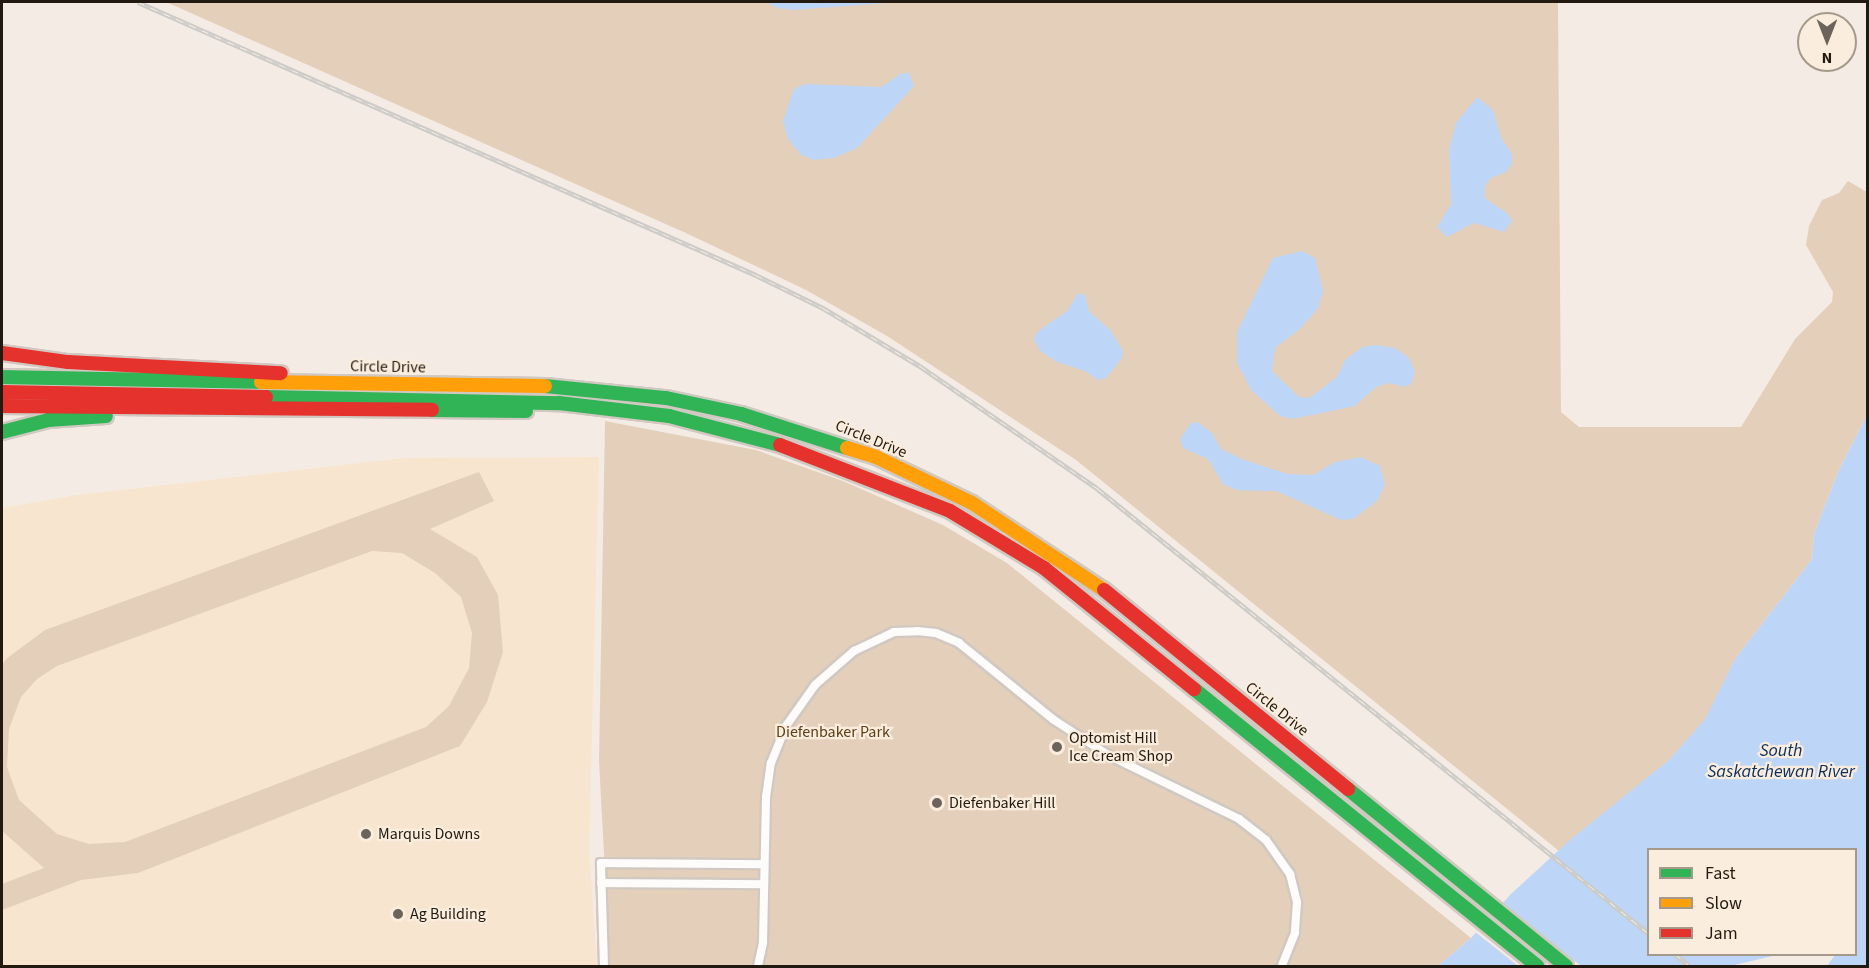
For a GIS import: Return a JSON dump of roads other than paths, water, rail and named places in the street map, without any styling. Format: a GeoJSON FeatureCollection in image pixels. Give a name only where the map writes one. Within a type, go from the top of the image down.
{"type":"FeatureCollection","features":[{"type":"Feature","properties":{"kind":"highway"},"geometry":{"type":"LineString","coordinates":[[2,353],[68,362],[414,379],[429,384]]}},
{"type":"Feature","properties":{"kind":"highway","name":"Circle Drive"},"geometry":{"type":"LineString","coordinates":[[2,377],[574,387],[666,398],[796,428],[876,457],[936,485],[1005,522],[1092,580],[1566,966]]}},
{"type":"Feature","properties":{"kind":"highway","name":"Circle Drive"},"geometry":{"type":"LineString","coordinates":[[2,392],[559,403],[699,423],[804,451],[927,501],[982,529],[1074,591],[1537,966]]}},
{"type":"Feature","properties":{"kind":"highway"},"geometry":{"type":"LineString","coordinates":[[2,406],[267,411],[565,412],[682,425],[699,423]]}},
{"type":"Feature","properties":{"kind":"highway"},"geometry":{"type":"LineString","coordinates":[[2,432],[69,418],[267,411]]}},
{"type":"Feature","properties":{"kind":"street"},"geometry":{"type":"LineString","coordinates":[[758,966],[771,763],[799,705],[854,651],[894,632],[936,633],[959,643],[1054,720],[1108,755],[1239,819],[1266,840],[1290,874],[1297,902],[1295,933],[1282,966]]}},
{"type":"Feature","properties":{"kind":"street"},"geometry":{"type":"LineString","coordinates":[[604,966],[601,863],[763,864]]}},
{"type":"Feature","properties":{"kind":"street"},"geometry":{"type":"LineString","coordinates":[[601,883],[764,884]]}},
{"type":"Feature","properties":{"kind":"water"},"geometry":{"type":"Polygon","coordinates":[[[767,2],[900,2],[794,10],[777,8],[767,2]]]}},
{"type":"Feature","properties":{"kind":"water"},"geometry":{"type":"Polygon","coordinates":[[[902,73],[909,73],[914,86],[857,148],[834,158],[814,160],[801,155],[788,139],[783,121],[794,89],[805,84],[881,87],[902,73]]]}},
{"type":"Feature","properties":{"kind":"water"},"geometry":{"type":"Polygon","coordinates":[[[1477,97],[1493,110],[1501,138],[1512,154],[1512,164],[1506,172],[1491,178],[1485,186],[1485,198],[1508,214],[1512,221],[1504,232],[1474,223],[1447,237],[1437,227],[1451,204],[1449,149],[1456,123],[1477,97]]]}},
{"type":"Feature","properties":{"kind":"water"},"geometry":{"type":"Polygon","coordinates":[[[1302,251],[1315,258],[1323,291],[1318,308],[1301,328],[1275,348],[1272,371],[1299,397],[1309,398],[1337,377],[1345,360],[1362,347],[1376,345],[1395,348],[1409,358],[1415,371],[1412,383],[1405,387],[1389,383],[1376,387],[1355,406],[1293,419],[1280,416],[1251,390],[1237,363],[1237,332],[1273,258],[1302,251]]]}},
{"type":"Feature","properties":{"kind":"water"},"geometry":{"type":"Polygon","coordinates":[[[1078,293],[1085,295],[1089,311],[1111,331],[1123,351],[1122,358],[1106,378],[1098,380],[1085,371],[1057,362],[1040,351],[1034,340],[1036,333],[1068,310],[1078,293]]]}},
{"type":"Feature","properties":{"kind":"water","name":"South Saskatchewan River"},"geometry":{"type":"Polygon","coordinates":[[[1867,415],[1867,966],[1827,966],[1834,956],[1857,956],[1857,848],[1647,848],[1647,956],[1773,956],[1730,966],[1438,966],[1471,938],[1511,894],[1571,839],[1669,760],[1705,719],[1735,659],[1812,559],[1814,534],[1838,472],[1867,415]]]}},
{"type":"Feature","properties":{"kind":"water"},"geometry":{"type":"Polygon","coordinates":[[[1198,422],[1212,433],[1221,449],[1244,460],[1288,474],[1313,475],[1335,462],[1361,457],[1380,466],[1385,484],[1378,500],[1353,519],[1341,520],[1276,491],[1236,490],[1223,484],[1208,459],[1183,448],[1180,439],[1191,423],[1198,422]]]}},
{"type":"Feature","properties":{"kind":"railway"},"geometry":{"type":"LineString","coordinates":[[138,2],[756,275],[823,308],[920,366],[1098,489],[1647,932]]}},
{"type":"Feature","properties":{"kind":"railway"},"geometry":{"type":"LineString","coordinates":[[1678,956],[1690,966]]}},
{"type":"Feature","properties":{"kind":"place","name":"Optomist Hill Ice Cream Shop"},"geometry":{"type":"Point","coordinates":[1057,747]}},
{"type":"Feature","properties":{"kind":"place","name":"Diefenbaker Hill"},"geometry":{"type":"Point","coordinates":[937,803]}},
{"type":"Feature","properties":{"kind":"place","name":"Marquis Downs"},"geometry":{"type":"Point","coordinates":[366,834]}},
{"type":"Feature","properties":{"kind":"place","name":"Ag Building"},"geometry":{"type":"Point","coordinates":[398,914]}},
{"type":"Feature","properties":{"kind":"park label","name":"Diefenbaker Park"},"geometry":{"type":"Point","coordinates":[833,732]}}]}
